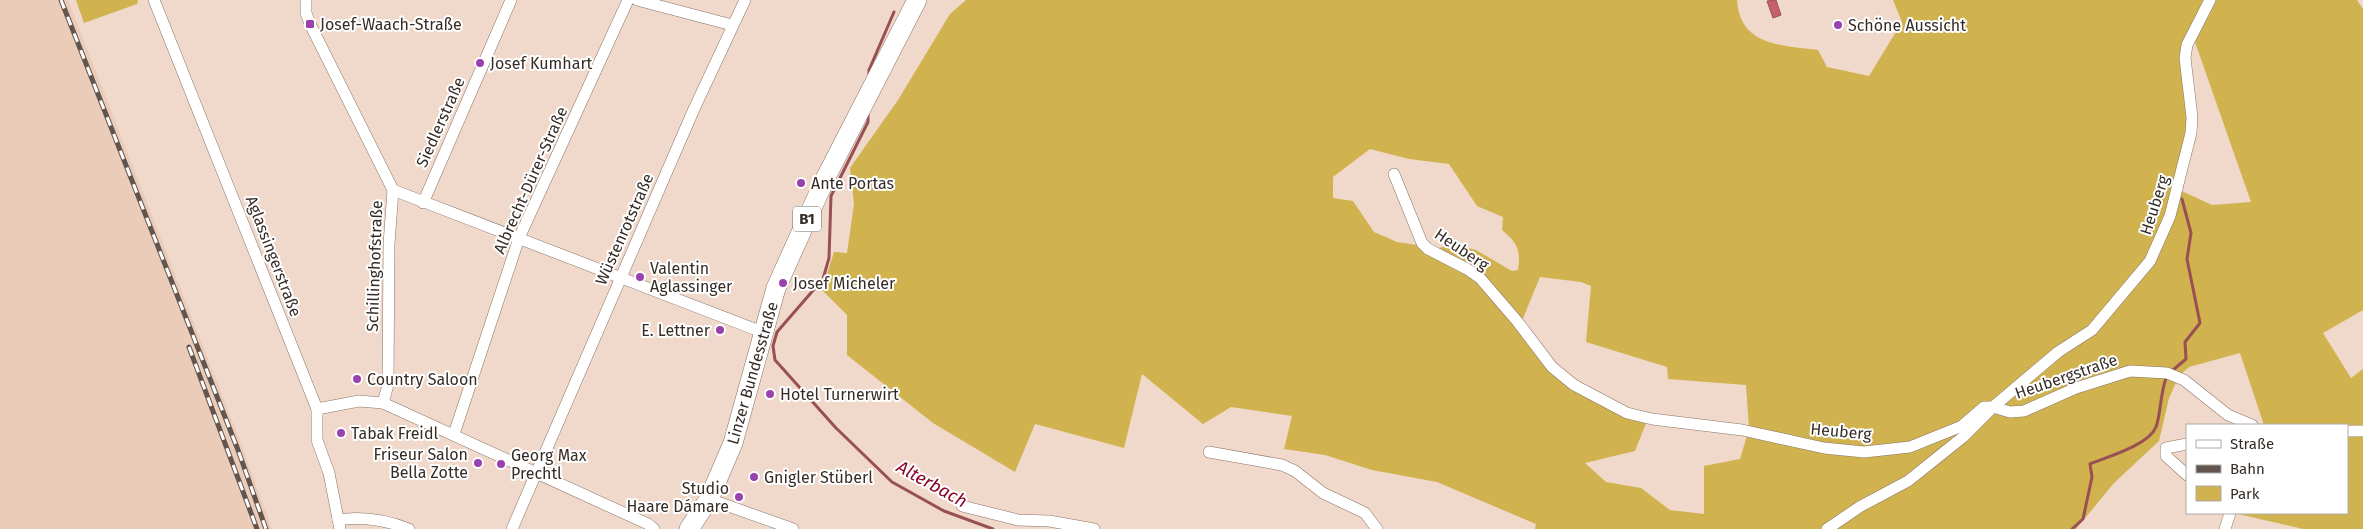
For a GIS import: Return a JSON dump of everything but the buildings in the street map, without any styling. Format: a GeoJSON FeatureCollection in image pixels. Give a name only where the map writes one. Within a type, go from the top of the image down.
{"type":"FeatureCollection","features":[{"type":"Feature","properties":{"kind":"main road","name":"Linzer Bundesstraße"},"geometry":{"type":"LineString","coordinates":[[689,529],[709,499],[733,443],[762,332],[776,288],[806,222],[917,0]]}},
{"type":"Feature","properties":{"kind":"street","name":"Aglassingerstraße"},"geometry":{"type":"LineString","coordinates":[[154,0],[317,409],[317,440],[329,473],[339,524]]}},
{"type":"Feature","properties":{"kind":"street","name":"Schillinghofstraße"},"geometry":{"type":"LineString","coordinates":[[306,0],[306,13],[310,24],[393,190],[389,244],[388,385],[383,402]]}},
{"type":"Feature","properties":{"kind":"street","name":"Siedlerstraße"},"geometry":{"type":"LineString","coordinates":[[423,203],[511,0]]}},
{"type":"Feature","properties":{"kind":"street","name":"Albrecht-Dürer-Straße"},"geometry":{"type":"LineString","coordinates":[[454,434],[519,238],[628,0]]}},
{"type":"Feature","properties":{"kind":"street"},"geometry":{"type":"LineString","coordinates":[[637,0],[732,25]]}},
{"type":"Feature","properties":{"kind":"street","name":"Wüstenrotstraße"},"geometry":{"type":"LineString","coordinates":[[512,529],[621,277],[732,25],[745,0]]}},
{"type":"Feature","properties":{"kind":"street","name":"Heuberg"},"geometry":{"type":"LineString","coordinates":[[1394,174],[1422,243],[1428,249],[1467,269],[1480,278],[1517,321],[1552,367],[1574,385],[1627,413],[1689,425],[1742,430],[1824,448],[1864,452],[1910,447],[1962,426],[1984,407],[1993,407],[2058,352],[2092,330],[2154,252],[2170,216],[2191,133],[2192,117],[2185,58],[2187,45],[2210,0]]}},
{"type":"Feature","properties":{"kind":"street"},"geometry":{"type":"LineString","coordinates":[[393,190],[762,332]]}},
{"type":"Feature","properties":{"kind":"street","name":"Heubergstraße"},"geometry":{"type":"LineString","coordinates":[[1993,407],[2010,412],[2024,411],[2113,375],[2130,371],[2167,373],[2184,380],[2228,415],[2250,424]]}},
{"type":"Feature","properties":{"kind":"street"},"geometry":{"type":"LineString","coordinates":[[317,409],[359,401],[383,402],[648,524],[654,529]]}},
{"type":"Feature","properties":{"kind":"street"},"geometry":{"type":"LineString","coordinates":[[1827,529],[1862,506],[1908,481],[1964,437],[1993,407]]}},
{"type":"Feature","properties":{"kind":"street"},"geometry":{"type":"LineString","coordinates":[[2348,432],[2363,431]]}},
{"type":"Feature","properties":{"kind":"street"},"geometry":{"type":"LineString","coordinates":[[2186,444],[2171,446],[2166,448],[2165,452],[2166,456],[2186,474]]}},
{"type":"Feature","properties":{"kind":"street"},"geometry":{"type":"LineString","coordinates":[[1209,452],[1282,465],[1294,471],[1323,493],[1365,513],[1377,529]]}},
{"type":"Feature","properties":{"kind":"street"},"geometry":{"type":"LineString","coordinates":[[709,499],[793,529]]}},
{"type":"Feature","properties":{"kind":"street"},"geometry":{"type":"LineString","coordinates":[[962,506],[1015,525],[1049,520],[1094,529]]}},
{"type":"Feature","properties":{"kind":"street"},"geometry":{"type":"LineString","coordinates":[[2225,529],[2230,514]]}},
{"type":"Feature","properties":{"kind":"street"},"geometry":{"type":"LineString","coordinates":[[339,524],[369,518],[390,522],[409,529]]}},
{"type":"Feature","properties":{"kind":"shaded area"},"geometry":{"type":"Polygon","coordinates":[[[0,0],[68,0],[242,446],[272,529],[0,529],[0,0]]]}},
{"type":"Feature","properties":{"kind":"shaded area"},"geometry":{"type":"Polygon","coordinates":[[[1776,0],[1781,15],[1773,18],[1767,1],[1776,0]]]}},
{"type":"Feature","properties":{"kind":"green space"},"geometry":{"type":"Polygon","coordinates":[[[76,0],[138,0],[137,4],[84,23],[76,0]]]}},
{"type":"Feature","properties":{"kind":"green space"},"geometry":{"type":"Polygon","coordinates":[[[966,0],[1737,0],[1740,15],[1746,27],[1755,35],[1766,41],[1778,44],[1818,50],[1827,67],[1869,76],[1902,22],[1893,0],[2357,0],[2363,9],[2363,310],[2323,333],[2351,378],[2363,369],[2363,529],[2303,529],[2238,514],[2348,514],[2348,424],[2264,424],[2240,353],[2189,367],[2179,376],[2169,398],[2159,441],[2114,483],[2076,529],[1535,529],[1536,524],[1437,482],[1372,470],[1325,455],[1284,449],[1292,416],[1231,407],[1203,424],[1142,374],[1124,448],[1035,424],[1015,472],[933,423],[847,355],[847,315],[822,290],[834,252],[847,253],[854,204],[850,168],[898,100],[950,14],[966,0]],[[2195,42],[2182,48],[2188,114],[2187,129],[2173,187],[2212,205],[2251,202],[2195,42]],[[1370,149],[1333,177],[1333,198],[1353,201],[1374,232],[1397,242],[1439,248],[1450,245],[1461,246],[1476,250],[1512,271],[1518,270],[1519,257],[1517,247],[1502,230],[1503,217],[1477,206],[1449,164],[1409,159],[1370,149]],[[1540,277],[1519,328],[1548,367],[1647,421],[1635,451],[1585,463],[1606,482],[1641,488],[1670,510],[1704,514],[1704,466],[1740,459],[1749,429],[1746,385],[1668,379],[1667,367],[1586,342],[1591,286],[1581,282],[1540,277]]]}},
{"type":"Feature","properties":{"kind":"waterway","name":"Alterbach"},"geometry":{"type":"LineString","coordinates":[[869,75],[869,70],[894,12]]}},
{"type":"Feature","properties":{"kind":"waterway","name":"Alterbach"},"geometry":{"type":"LineString","coordinates":[[868,112],[868,122],[831,196],[829,258],[823,279],[777,332],[773,346],[775,360],[836,428],[892,482],[944,511],[993,529]]}},
{"type":"Feature","properties":{"kind":"waterway"},"geometry":{"type":"LineString","coordinates":[[2173,370],[2186,359],[2185,342],[2200,323],[2187,259],[2191,233],[2182,199]]}},
{"type":"Feature","properties":{"kind":"waterway"},"geometry":{"type":"LineString","coordinates":[[2072,529],[2083,519],[2092,477],[2090,464],[2127,450],[2152,433],[2158,422],[2166,378]]}},
{"type":"Feature","properties":{"kind":"railway"},"geometry":{"type":"LineString","coordinates":[[61,0],[238,450],[266,529]]}},
{"type":"Feature","properties":{"kind":"railway"},"geometry":{"type":"LineString","coordinates":[[189,347],[257,529]]}},
{"type":"Feature","properties":{"kind":"place","name":"Josef-Waach-Straße"},"geometry":{"type":"Point","coordinates":[310,24]}},
{"type":"Feature","properties":{"kind":"place","name":"Schöne Aussicht"},"geometry":{"type":"Point","coordinates":[1838,25]}},
{"type":"Feature","properties":{"kind":"place","name":"Josef Kumhart"},"geometry":{"type":"Point","coordinates":[480,63]}},
{"type":"Feature","properties":{"kind":"place","name":"Ante Portas"},"geometry":{"type":"Point","coordinates":[801,183]}},
{"type":"Feature","properties":{"kind":"place","name":"Valentin Aglassinger"},"geometry":{"type":"Point","coordinates":[640,277]}},
{"type":"Feature","properties":{"kind":"place","name":"Josef Micheler"},"geometry":{"type":"Point","coordinates":[783,283]}},
{"type":"Feature","properties":{"kind":"place","name":"E. Lettner"},"geometry":{"type":"Point","coordinates":[720,330]}},
{"type":"Feature","properties":{"kind":"place","name":"Country Saloon"},"geometry":{"type":"Point","coordinates":[357,379]}},
{"type":"Feature","properties":{"kind":"place","name":"Hotel Turnerwirt"},"geometry":{"type":"Point","coordinates":[770,394]}},
{"type":"Feature","properties":{"kind":"place","name":"Tabak Freidl"},"geometry":{"type":"Point","coordinates":[341,433]}},
{"type":"Feature","properties":{"kind":"place","name":"Friseur Salon Bella Zotte"},"geometry":{"type":"Point","coordinates":[478,463]}},
{"type":"Feature","properties":{"kind":"place","name":"Georg Max Prechtl"},"geometry":{"type":"Point","coordinates":[501,464]}},
{"type":"Feature","properties":{"kind":"place","name":"Gnigler Stüberl"},"geometry":{"type":"Point","coordinates":[754,477]}},
{"type":"Feature","properties":{"kind":"place","name":"Studio Haare Dámare"},"geometry":{"type":"Point","coordinates":[739,497]}}]}
